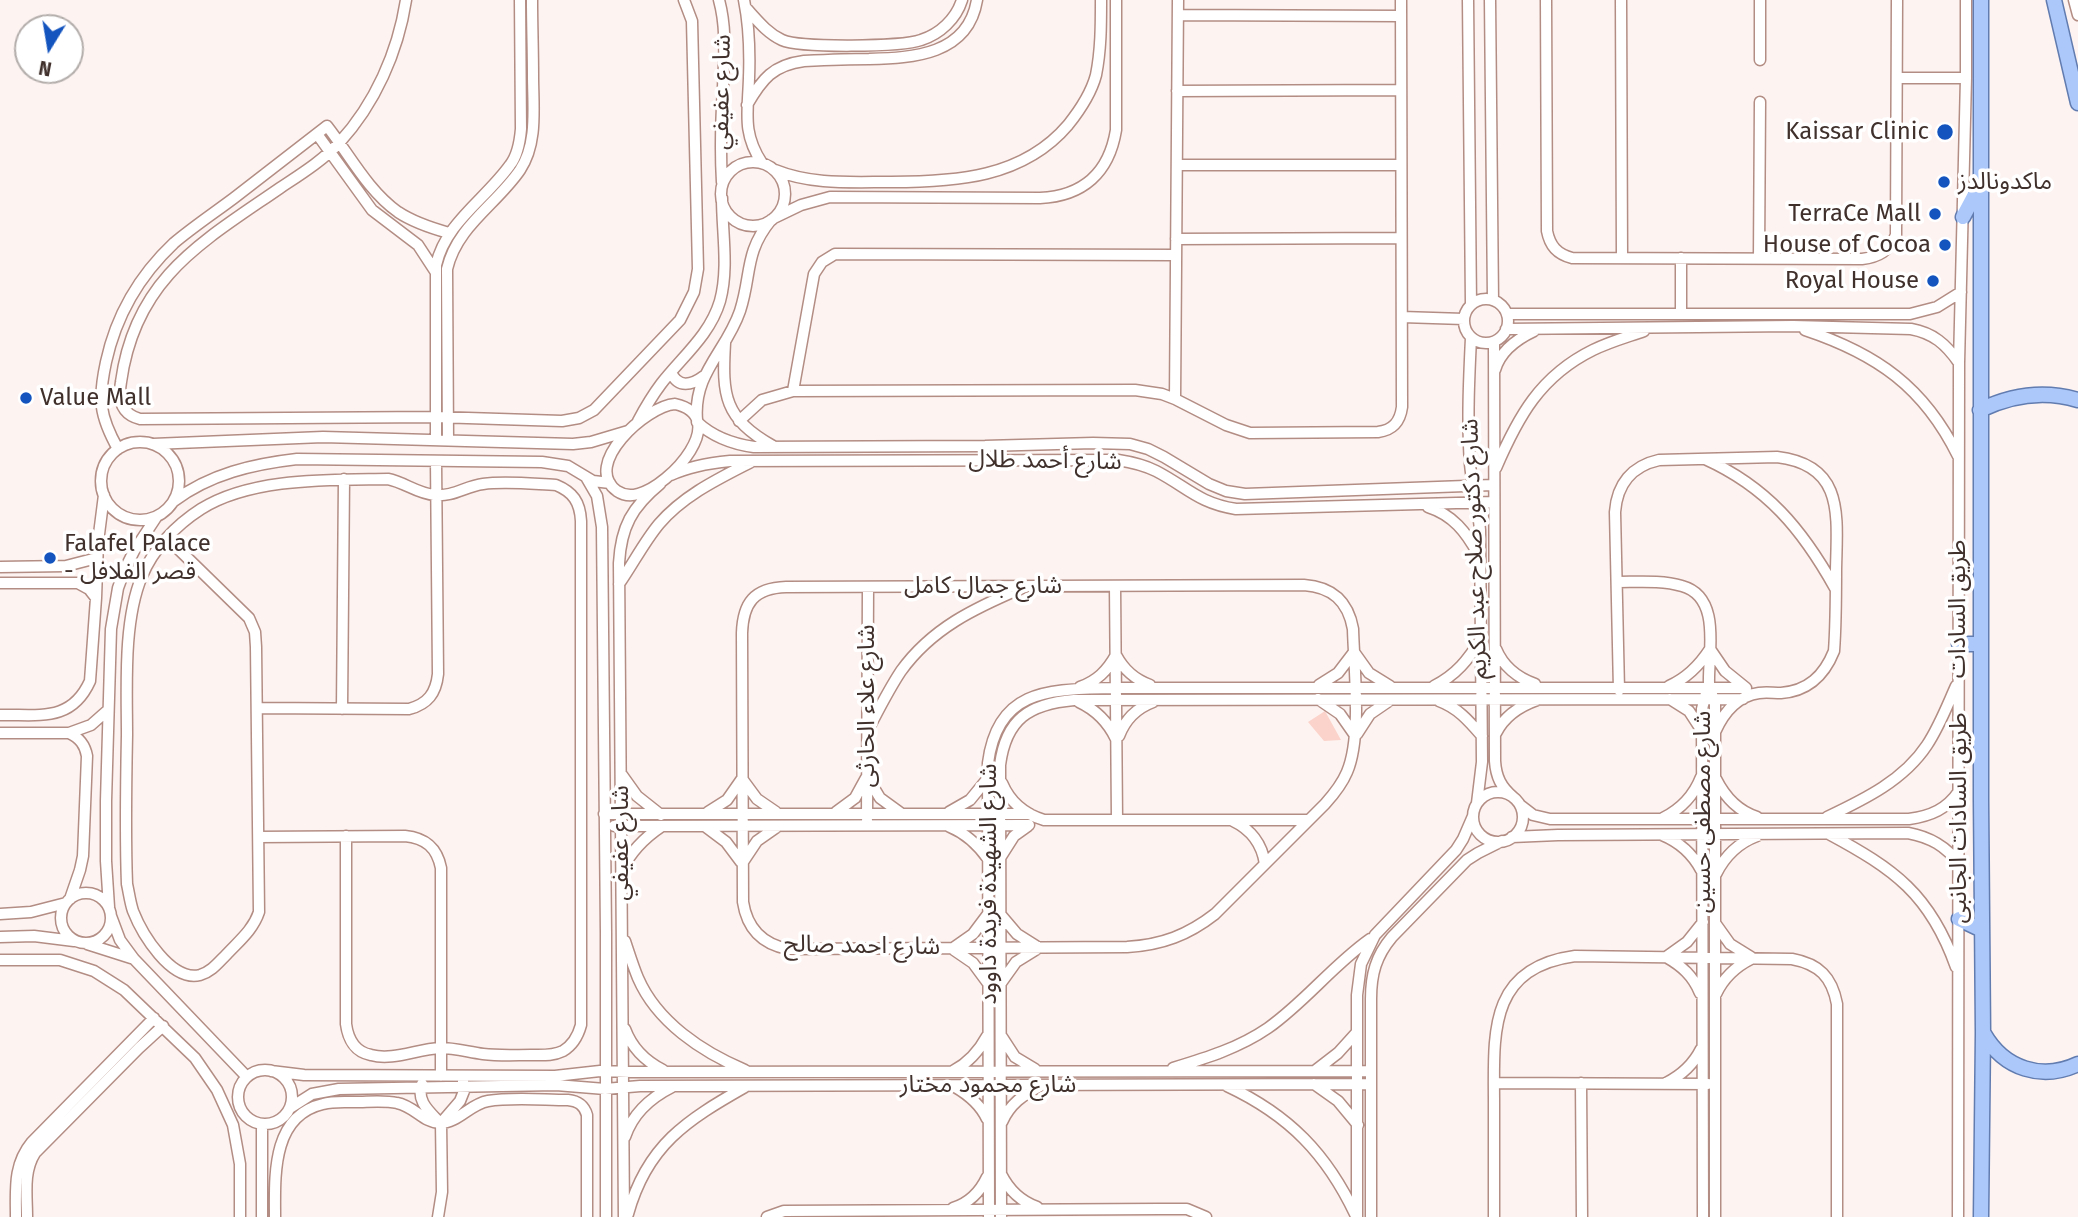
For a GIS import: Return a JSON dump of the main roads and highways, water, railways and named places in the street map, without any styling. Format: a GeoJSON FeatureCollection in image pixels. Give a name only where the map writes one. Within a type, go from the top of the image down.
{"type":"FeatureCollection","features":[{"type":"Feature","properties":{"kind":"main road","name":"طريق السادات"},"geometry":{"type":"LineString","coordinates":[[1981,0],[1982,1217]]}},
{"type":"Feature","properties":{"kind":"main road"},"geometry":{"type":"LineString","coordinates":[[2054,0],[2078,103]]}},
{"type":"Feature","properties":{"kind":"main road"},"geometry":{"type":"LineString","coordinates":[[1963,216],[1981,184]]}},
{"type":"Feature","properties":{"kind":"main road"},"geometry":{"type":"LineString","coordinates":[[1980,410],[2002,401],[2028,396],[2057,396],[2078,400]]}},
{"type":"Feature","properties":{"kind":"main road"},"geometry":{"type":"LineString","coordinates":[[1959,644],[1980,644]]}},
{"type":"Feature","properties":{"kind":"main road"},"geometry":{"type":"LineString","coordinates":[[1959,919],[1982,930]]}},
{"type":"Feature","properties":{"kind":"main road"},"geometry":{"type":"LineString","coordinates":[[1983,1033],[1998,1054],[2027,1070],[2058,1071],[2078,1064]]}},
{"type":"Feature","properties":{"kind":"place","name":"Kaissar Clinic"},"geometry":{"type":"Point","coordinates":[1945,132]}},
{"type":"Feature","properties":{"kind":"place","name":"ماكدونالدز"},"geometry":{"type":"Point","coordinates":[1944,182]}},
{"type":"Feature","properties":{"kind":"place","name":"TerraCe Mall"},"geometry":{"type":"Point","coordinates":[1935,214]}},
{"type":"Feature","properties":{"kind":"place","name":"House of Cocoa"},"geometry":{"type":"Point","coordinates":[1945,245]}},
{"type":"Feature","properties":{"kind":"place","name":"Royal House"},"geometry":{"type":"Point","coordinates":[1933,281]}},
{"type":"Feature","properties":{"kind":"place","name":"Value Mall"},"geometry":{"type":"Point","coordinates":[26,398]}},
{"type":"Feature","properties":{"kind":"place","name":"Falafel Palace - قصر الفلافل"},"geometry":{"type":"Point","coordinates":[50,558]}}]}
